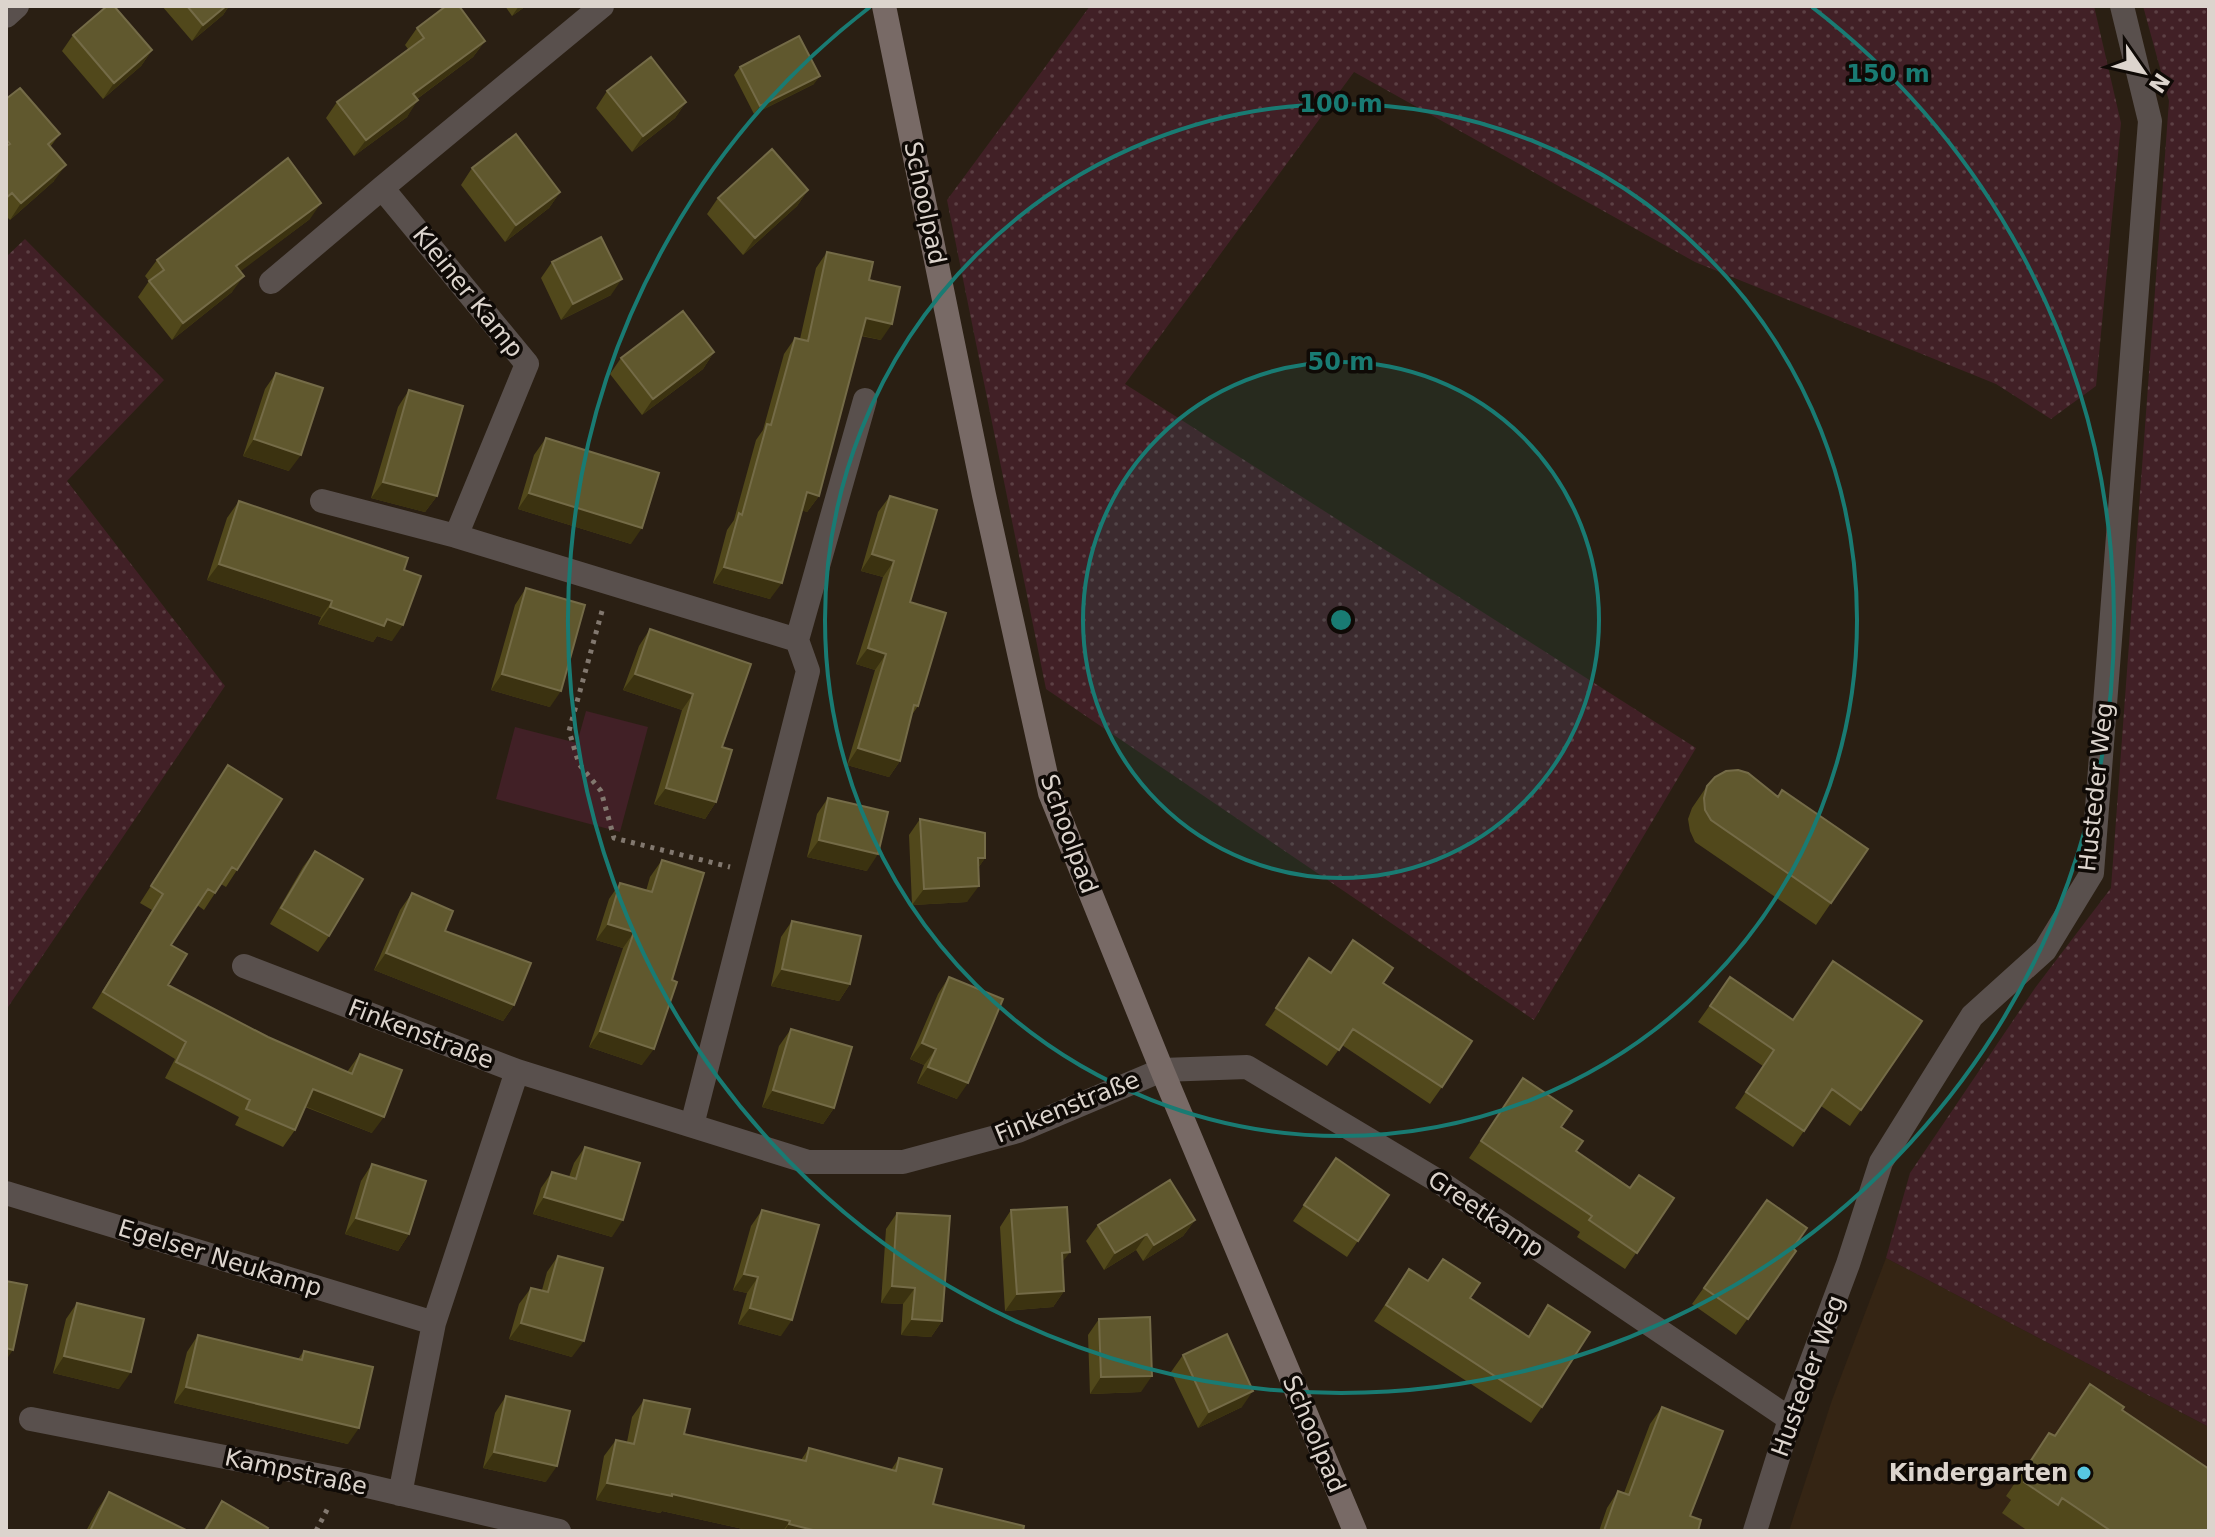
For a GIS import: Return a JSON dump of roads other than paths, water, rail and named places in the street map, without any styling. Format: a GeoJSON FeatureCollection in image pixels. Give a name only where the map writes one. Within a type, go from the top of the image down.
{"type":"FeatureCollection","features":[{"type":"Feature","properties":{"kind":"street"},"geometry":{"type":"LineString","coordinates":[[6,16],[17,6]]}},
{"type":"Feature","properties":{"kind":"street"},"geometry":{"type":"LineString","coordinates":[[271,282],[602,6]]}},
{"type":"Feature","properties":{"kind":"street","name":"Schoolpad"},"geometry":{"type":"LineString","coordinates":[[884,6],[981,480],[1050,793],[1355,1531]]}},
{"type":"Feature","properties":{"kind":"street","name":"Husteder Weg"},"geometry":{"type":"LineString","coordinates":[[1755,1531],[1790,1419],[1848,1264],[1881,1162],[1972,1016],[2045,950],[2092,873],[2150,121],[2122,6]]}},
{"type":"Feature","properties":{"kind":"street","name":"Kleiner Kamp"},"geometry":{"type":"LineString","coordinates":[[382,188],[527,364],[456,536]]}},
{"type":"Feature","properties":{"kind":"street"},"geometry":{"type":"LineString","coordinates":[[692,1125],[808,671],[797,640],[865,400]]}},
{"type":"Feature","properties":{"kind":"street"},"geometry":{"type":"LineString","coordinates":[[322,501],[456,536],[797,640]]}},
{"type":"Feature","properties":{"kind":"street","name":"Finkenstraße"},"geometry":{"type":"LineString","coordinates":[[244,966],[517,1071],[808,1162],[903,1162],[1018,1131],[1162,1070]]}},
{"type":"Feature","properties":{"kind":"street","name":"Greetkamp"},"geometry":{"type":"LineString","coordinates":[[1162,1070],[1247,1067],[1438,1181],[1790,1419]]}},
{"type":"Feature","properties":{"kind":"street"},"geometry":{"type":"LineString","coordinates":[[400,1494],[434,1323],[517,1071]]}},
{"type":"Feature","properties":{"kind":"street","name":"Egelser Neukamp"},"geometry":{"type":"LineString","coordinates":[[6,1193],[434,1323]]}},
{"type":"Feature","properties":{"kind":"street","name":"Kampstraße"},"geometry":{"type":"LineString","coordinates":[[31,1419],[342,1480],[559,1531]]}},
{"type":"Feature","properties":{"kind":"place","name":"Kindergarten"},"geometry":{"type":"Point","coordinates":[2084,1473]}}]}
